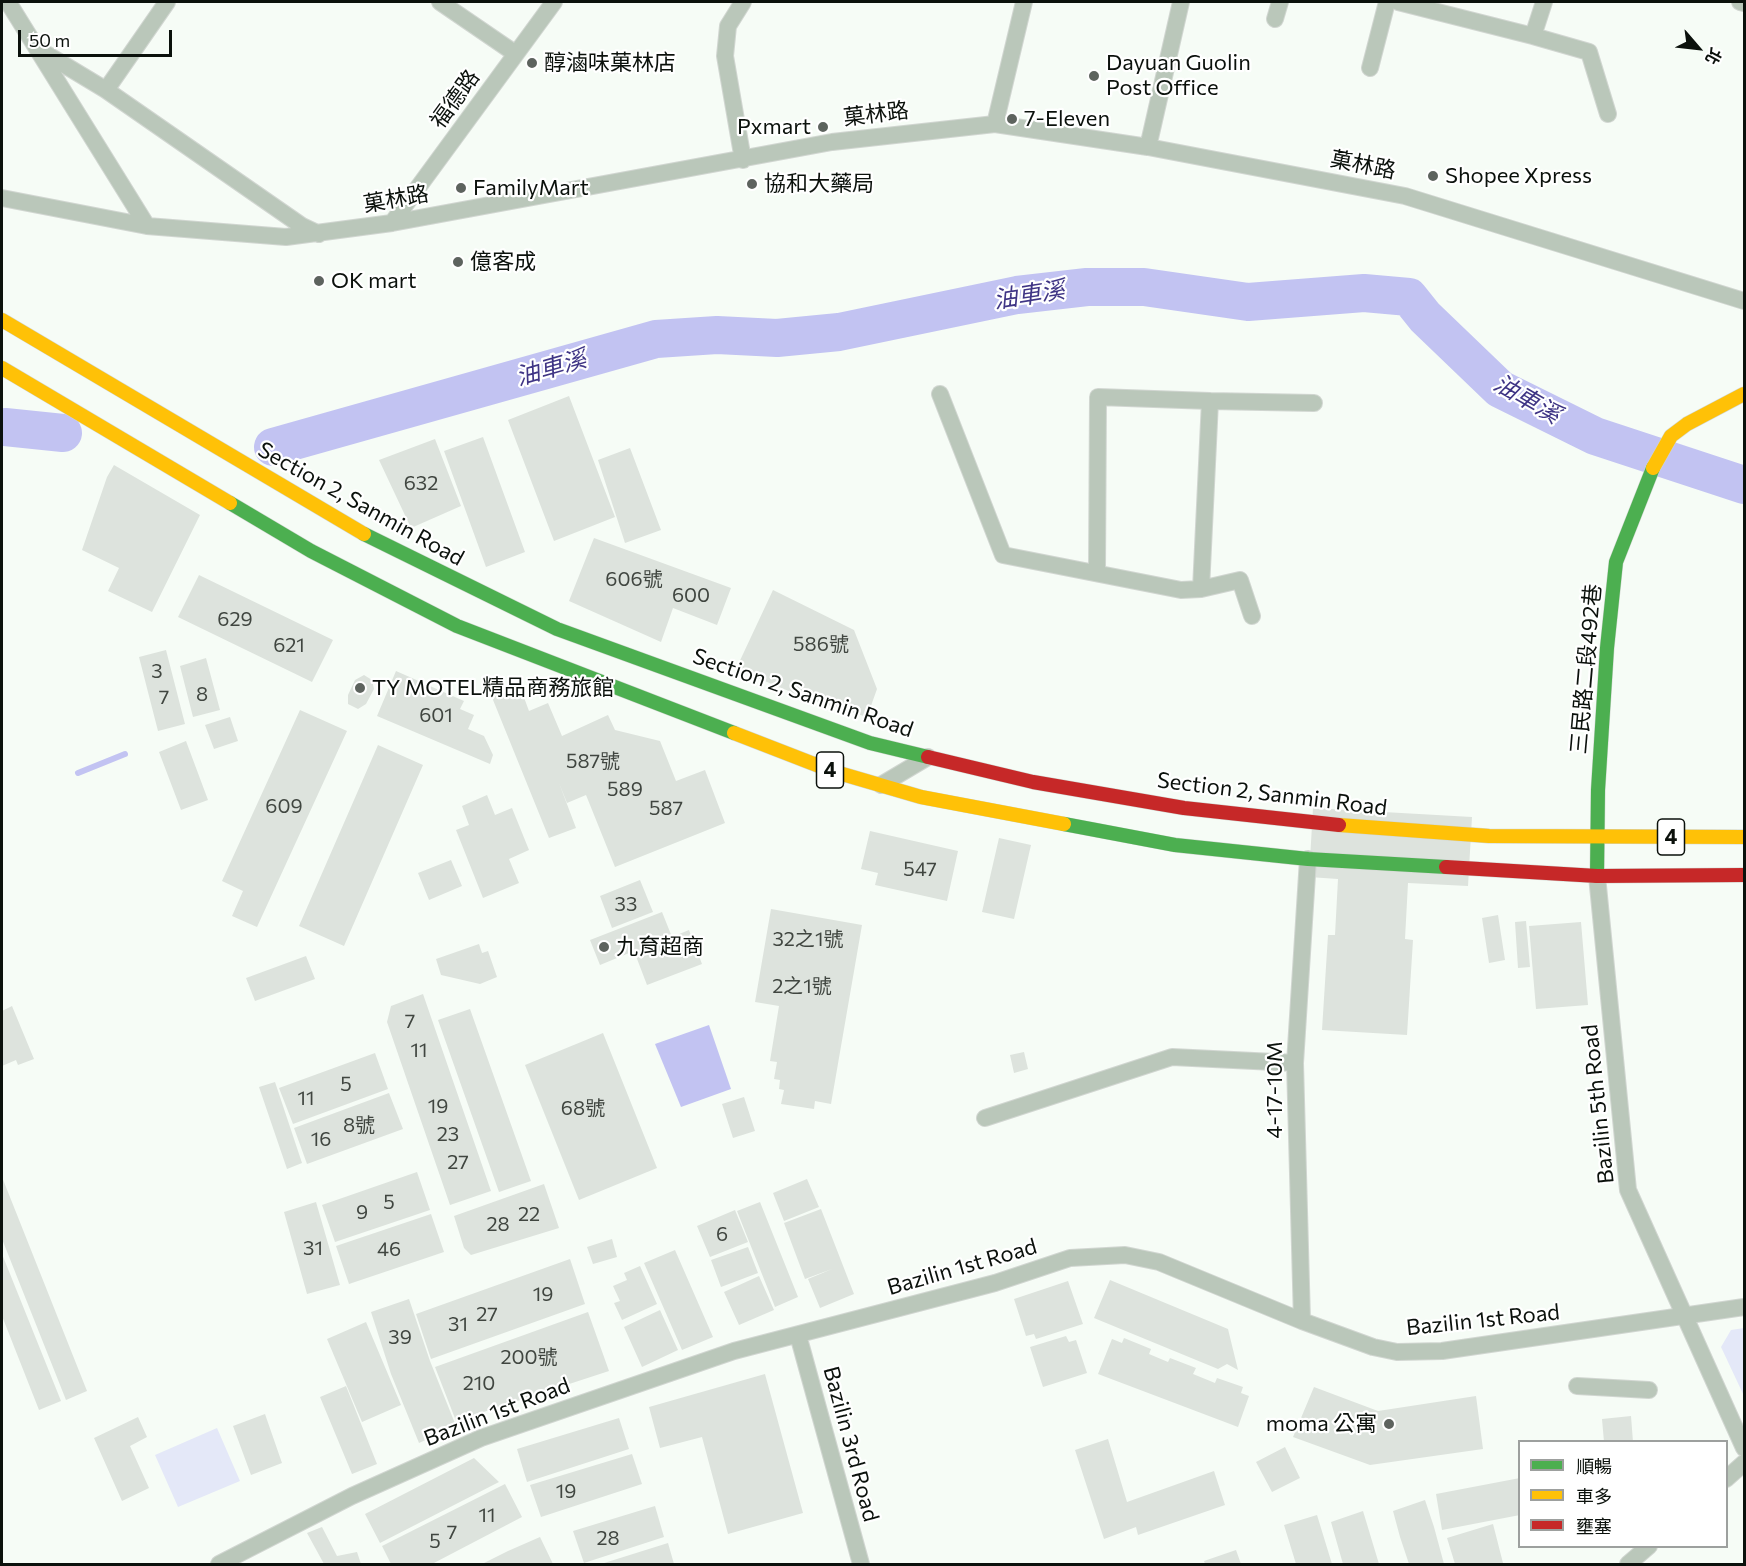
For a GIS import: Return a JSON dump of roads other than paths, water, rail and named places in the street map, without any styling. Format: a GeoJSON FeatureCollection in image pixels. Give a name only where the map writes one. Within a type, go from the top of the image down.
{"type":"FeatureCollection","features":[{"type":"Feature","properties":{"kind":"main road","name":"Section 2, Sanmin Road"},"geometry":{"type":"LineString","coordinates":[[2,320],[334,518],[423,565],[557,629],[870,743],[1033,782],[1278,820],[1489,836],[1744,837]]}},
{"type":"Feature","properties":{"kind":"main road","name":"4"},"geometry":{"type":"LineString","coordinates":[[2,368],[311,551],[457,627],[821,767],[921,797],[1175,845],[1308,859],[1598,876],[1744,875]]}},
{"type":"Feature","properties":{"kind":"main road","name":"三民路二段492巷"},"geometry":{"type":"LineString","coordinates":[[1598,876],[1597,838],[1607,648],[1616,562],[1651,472],[1671,436],[1687,424],[1744,394]]}},
{"type":"Feature","properties":{"kind":"street"},"geometry":{"type":"LineString","coordinates":[[106,90],[167,2]]}},
{"type":"Feature","properties":{"kind":"street"},"geometry":{"type":"LineString","coordinates":[[440,2],[516,54]]}},
{"type":"Feature","properties":{"kind":"street","name":"福德路"},"geometry":{"type":"LineString","coordinates":[[392,223],[554,2]]}},
{"type":"Feature","properties":{"kind":"street"},"geometry":{"type":"LineString","coordinates":[[742,160],[725,56],[728,26],[743,2]]}},
{"type":"Feature","properties":{"kind":"street"},"geometry":{"type":"LineString","coordinates":[[994,124],[1024,2]]}},
{"type":"Feature","properties":{"kind":"street"},"geometry":{"type":"LineString","coordinates":[[1148,147],[1181,2]]}},
{"type":"Feature","properties":{"kind":"street"},"geometry":{"type":"LineString","coordinates":[[1275,19],[1280,2]]}},
{"type":"Feature","properties":{"kind":"street"},"geometry":{"type":"LineString","coordinates":[[1370,68],[1386,2]]}},
{"type":"Feature","properties":{"kind":"street"},"geometry":{"type":"LineString","coordinates":[[1398,2],[1589,52],[1608,114]]}},
{"type":"Feature","properties":{"kind":"street"},"geometry":{"type":"LineString","coordinates":[[1533,36],[1544,2]]}},
{"type":"Feature","properties":{"kind":"street"},"geometry":{"type":"LineString","coordinates":[[1740,2],[1744,3]]}},
{"type":"Feature","properties":{"kind":"street"},"geometry":{"type":"LineString","coordinates":[[14,4],[38,49],[147,226]]}},
{"type":"Feature","properties":{"kind":"street"},"geometry":{"type":"LineString","coordinates":[[38,49],[106,90],[302,226],[319,234]]}},
{"type":"Feature","properties":{"kind":"street","name":"菓林路"},"geometry":{"type":"LineString","coordinates":[[2,198],[147,226],[286,237],[392,223],[832,142],[994,124],[1148,147],[1405,196],[1744,301]]}},
{"type":"Feature","properties":{"kind":"street"},"geometry":{"type":"LineString","coordinates":[[940,394],[1003,555],[1097,571],[1181,590],[1201,589],[1240,580],[1252,616]]}},
{"type":"Feature","properties":{"kind":"street"},"geometry":{"type":"LineString","coordinates":[[1097,571],[1098,397],[1314,403]]}},
{"type":"Feature","properties":{"kind":"street"},"geometry":{"type":"LineString","coordinates":[[1201,589],[1210,401]]}},
{"type":"Feature","properties":{"kind":"street"},"geometry":{"type":"LineString","coordinates":[[881,785],[928,757]]}},
{"type":"Feature","properties":{"kind":"street","name":"4-17-10M"},"geometry":{"type":"LineString","coordinates":[[1302,1321],[1295,1063],[1308,859]]}},
{"type":"Feature","properties":{"kind":"street","name":"Bazilin 5th Road"},"geometry":{"type":"LineString","coordinates":[[1598,876],[1628,1190],[1744,1448]]}},
{"type":"Feature","properties":{"kind":"street"},"geometry":{"type":"LineString","coordinates":[[985,1118],[1172,1057],[1295,1063]]}},
{"type":"Feature","properties":{"kind":"street","name":"Bazilin 1st Road"},"geometry":{"type":"LineString","coordinates":[[219,1564],[352,1496],[481,1438],[734,1351],[995,1283],[1070,1258],[1125,1255],[1159,1262],[1302,1321],[1373,1347],[1397,1352],[1442,1351],[1744,1307]]}},
{"type":"Feature","properties":{"kind":"street","name":"Bazilin 3rd Road"},"geometry":{"type":"LineString","coordinates":[[798,1335],[861,1564]]}},
{"type":"Feature","properties":{"kind":"street"},"geometry":{"type":"LineString","coordinates":[[1577,1386],[1649,1390]]}},
{"type":"Feature","properties":{"kind":"street"},"geometry":{"type":"LineString","coordinates":[[1728,1477],[1744,1464]]}},
{"type":"Feature","properties":{"kind":"street"},"geometry":{"type":"LineString","coordinates":[[1628,1564],[1647,1548]]}},
{"type":"Feature","properties":{"kind":"water"},"geometry":{"type":"Polygon","coordinates":[[[709,1025],[731,1089],[681,1107],[655,1044],[709,1025]]]}},
{"type":"Feature","properties":{"kind":"waterway","name":"油車溪"},"geometry":{"type":"LineString","coordinates":[[273,447],[656,339],[717,335],[777,338],[839,332],[1017,295],[1087,287],[1144,287],[1248,302],[1364,293],[1409,297],[1425,317],[1500,389],[1595,436],[1744,485]]}},
{"type":"Feature","properties":{"kind":"waterway"},"geometry":{"type":"LineString","coordinates":[[5,427],[63,433]]}},
{"type":"Feature","properties":{"kind":"waterway"},"geometry":{"type":"LineString","coordinates":[[78,773],[125,754]]}},
{"type":"Feature","properties":{"kind":"place","name":"醇滷味菓林店"},"geometry":{"type":"Point","coordinates":[532,63]}},
{"type":"Feature","properties":{"kind":"place","name":"Dayuan Guolin Post Office"},"geometry":{"type":"Point","coordinates":[1094,76]}},
{"type":"Feature","properties":{"kind":"place","name":"7-Eleven"},"geometry":{"type":"Point","coordinates":[1012,119]}},
{"type":"Feature","properties":{"kind":"place","name":"Pxmart"},"geometry":{"type":"Point","coordinates":[823,127]}},
{"type":"Feature","properties":{"kind":"place","name":"Shopee Xpress"},"geometry":{"type":"Point","coordinates":[1433,176]}},
{"type":"Feature","properties":{"kind":"place","name":"協和大藥局"},"geometry":{"type":"Point","coordinates":[752,184]}},
{"type":"Feature","properties":{"kind":"place","name":"FamilyMart"},"geometry":{"type":"Point","coordinates":[461,188]}},
{"type":"Feature","properties":{"kind":"place","name":"億客成"},"geometry":{"type":"Point","coordinates":[458,262]}},
{"type":"Feature","properties":{"kind":"place","name":"OK mart"},"geometry":{"type":"Point","coordinates":[319,281]}},
{"type":"Feature","properties":{"kind":"place","name":"TY MOTEL精品商務旅館"},"geometry":{"type":"Point","coordinates":[360,688]}},
{"type":"Feature","properties":{"kind":"place","name":"九育超商"},"geometry":{"type":"Point","coordinates":[604,947]}},
{"type":"Feature","properties":{"kind":"place","name":"moma 公寓"},"geometry":{"type":"Point","coordinates":[1389,1424]}}]}
